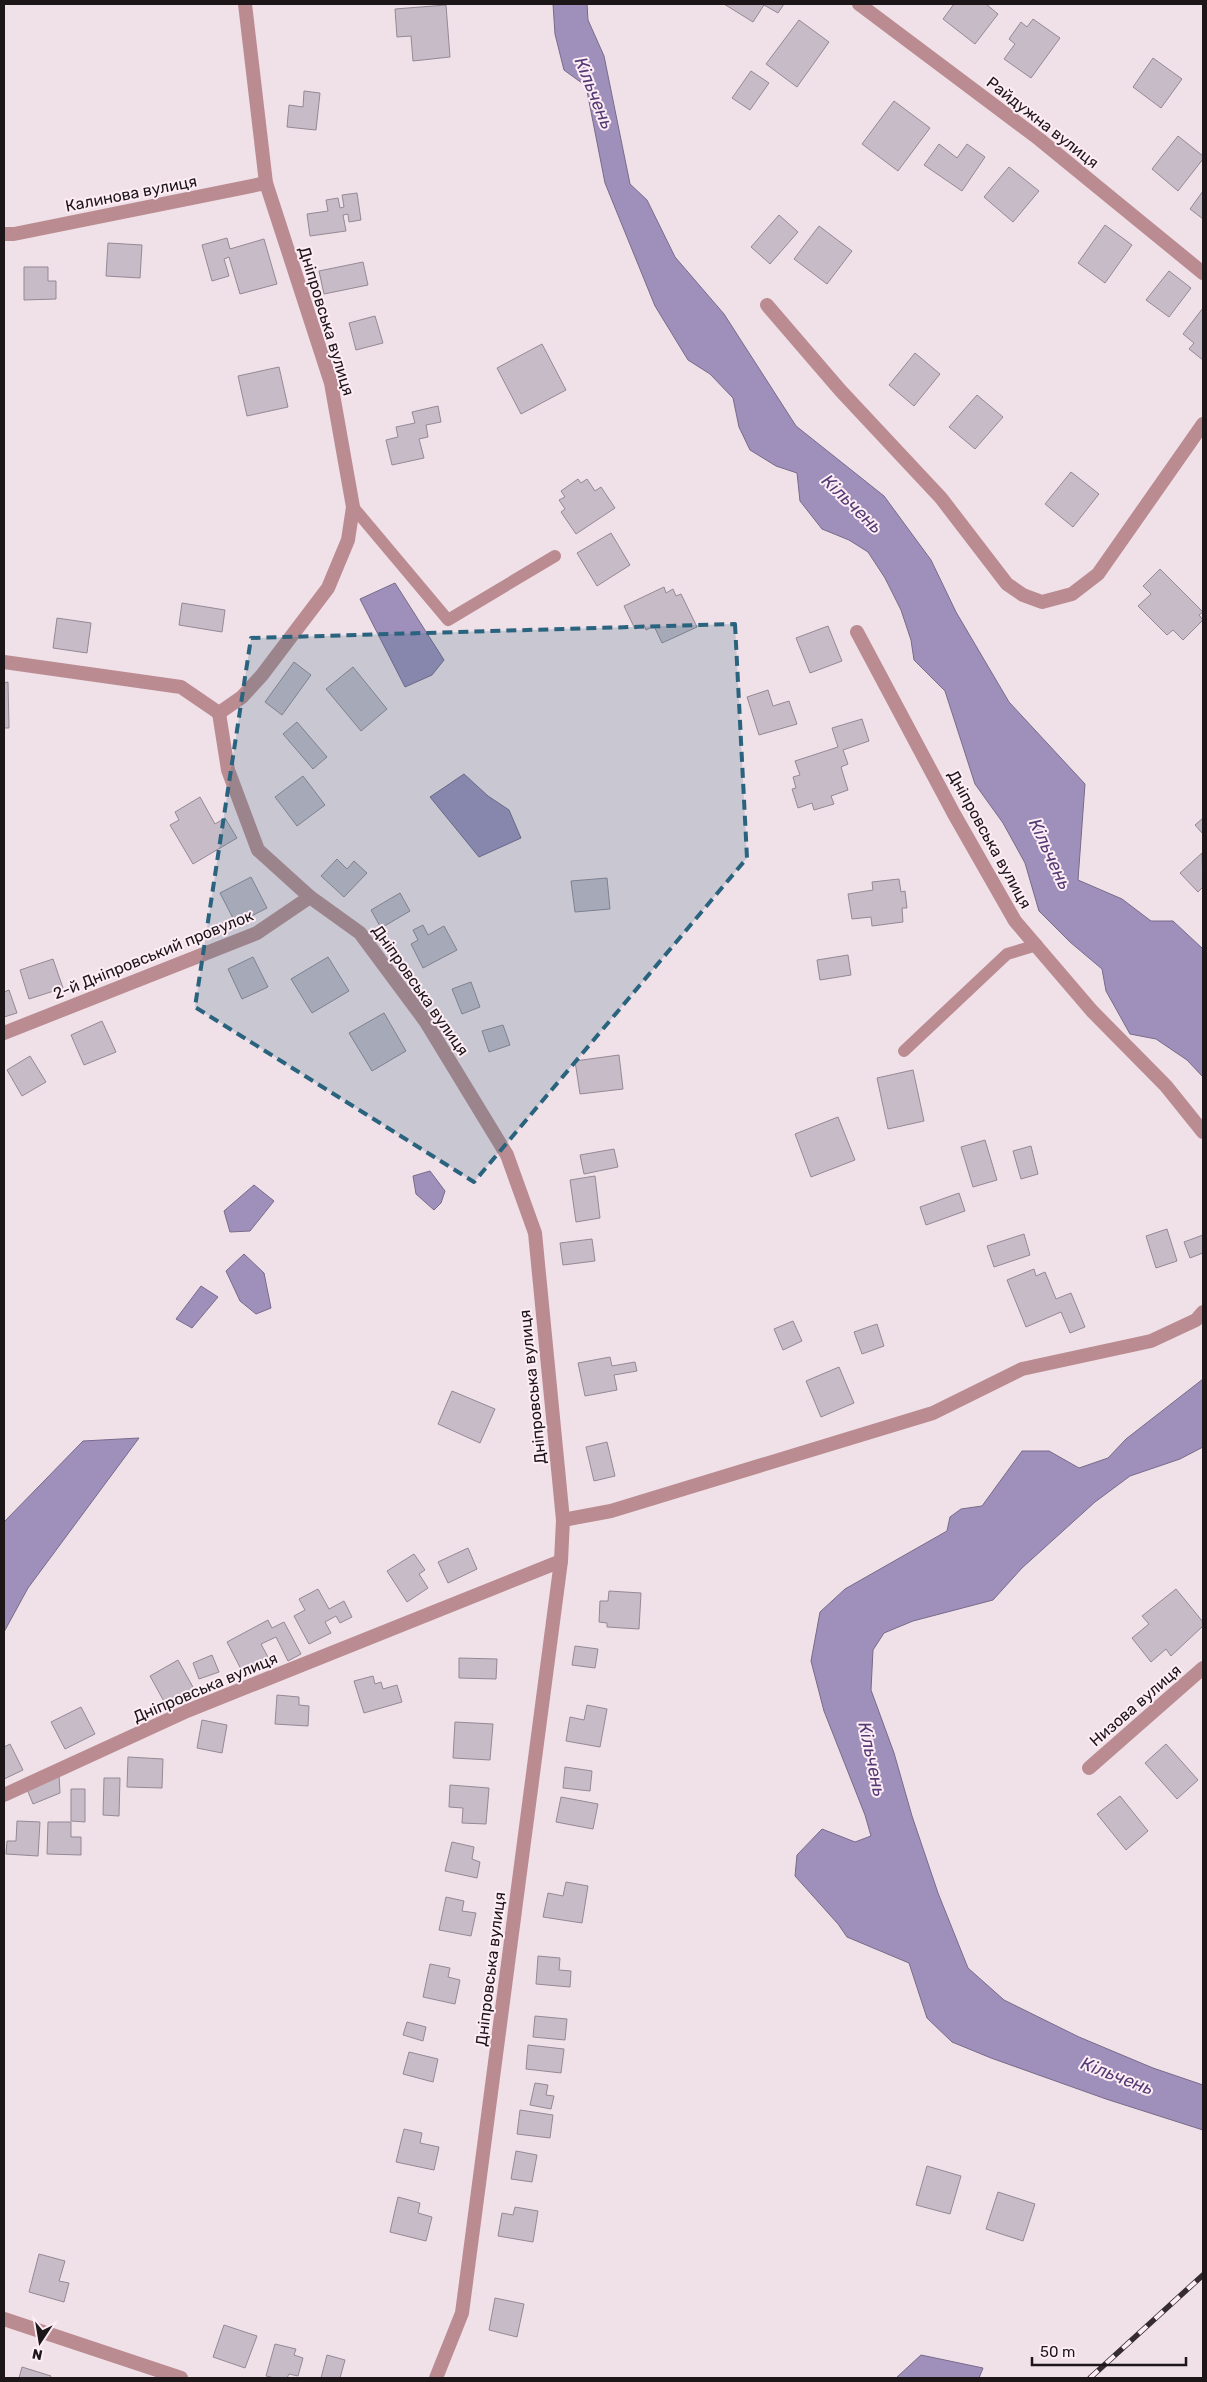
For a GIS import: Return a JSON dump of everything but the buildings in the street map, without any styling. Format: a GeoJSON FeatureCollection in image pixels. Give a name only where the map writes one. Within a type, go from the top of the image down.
{"type":"FeatureCollection","features":[{"type":"Feature","properties":{"kind":"street","name":"Дніпровська вулиця"},"geometry":{"type":"LineString","coordinates":[[245,4],[266,183],[331,383],[353,507],[348,540],[328,588],[262,675],[242,697],[220,713],[228,770],[258,850],[310,897],[360,933],[426,1022],[507,1155],[535,1233],[563,1520],[561,1561],[462,2313],[436,2378]]}},
{"type":"Feature","properties":{"kind":"street","name":"Райдужна вулиця"},"geometry":{"type":"LineString","coordinates":[[859,4],[1039,140],[1203,273]]}},
{"type":"Feature","properties":{"kind":"street","name":"Калинова вулиця"},"geometry":{"type":"LineString","coordinates":[[4,234],[14,234],[130,212],[266,183]]}},
{"type":"Feature","properties":{"kind":"street"},"geometry":{"type":"LineString","coordinates":[[767,304],[840,390],[941,498],[1007,584],[1023,595],[1042,602],[1072,594],[1098,574],[1203,424]]}},
{"type":"Feature","properties":{"kind":"street","name":"Дніпровська вулиця"},"geometry":{"type":"LineString","coordinates":[[857,632],[954,814],[1015,921],[1092,1011],[1166,1086],[1203,1132]]}},
{"type":"Feature","properties":{"kind":"street"},"geometry":{"type":"LineString","coordinates":[[4,662],[181,687],[220,713]]}},
{"type":"Feature","properties":{"kind":"street","name":"2-й Дніпровський провулок"},"geometry":{"type":"LineString","coordinates":[[4,1033],[256,933],[310,897]]}},
{"type":"Feature","properties":{"kind":"street"},"geometry":{"type":"LineString","coordinates":[[563,1520],[610,1511],[933,1413],[1022,1369],[1151,1341],[1196,1320],[1203,1312]]}},
{"type":"Feature","properties":{"kind":"street","name":"Дніпровська вулиця"},"geometry":{"type":"LineString","coordinates":[[4,1795],[187,1711],[561,1561]]}},
{"type":"Feature","properties":{"kind":"street","name":"Низова вулиця"},"geometry":{"type":"LineString","coordinates":[[1089,1768],[1203,1668]]}},
{"type":"Feature","properties":{"kind":"street"},"geometry":{"type":"LineString","coordinates":[[4,2319],[181,2378]]}},
{"type":"Feature","properties":{"kind":"lane"},"geometry":{"type":"LineString","coordinates":[[353,507],[448,620],[555,556]]}},
{"type":"Feature","properties":{"kind":"lane"},"geometry":{"type":"LineString","coordinates":[[904,1051],[1007,954],[1037,945]]}},
{"type":"Feature","properties":{"kind":"highlighted area"},"geometry":{"type":"Polygon","coordinates":[[[735,624],[747,858],[474,1182],[195,1007],[251,638],[735,624]]]}},
{"type":"Feature","properties":{"kind":"water","name":"Кільчень"},"geometry":{"type":"Polygon","coordinates":[[[553,4],[587,4],[588,20],[604,56],[630,184],[647,200],[675,257],[724,314],[796,426],[884,496],[931,560],[956,612],[1009,702],[1085,784],[1078,880],[1122,899],[1151,921],[1173,921],[1203,949],[1203,1077],[1187,1060],[1156,1039],[1130,1034],[1106,991],[1102,969],[1070,942],[1039,911],[1025,863],[1003,823],[975,784],[945,691],[914,660],[911,640],[901,610],[885,578],[868,552],[849,540],[822,529],[800,501],[797,473],[776,466],[750,450],[739,427],[733,398],[710,374],[688,360],[655,306],[605,183],[586,86],[564,70],[555,34],[553,4]]]}},
{"type":"Feature","properties":{"kind":"water"},"geometry":{"type":"Polygon","coordinates":[[[395,583],[444,660],[432,675],[405,687],[360,599],[395,583]]]}},
{"type":"Feature","properties":{"kind":"water"},"geometry":{"type":"Polygon","coordinates":[[[464,774],[488,796],[509,810],[521,838],[479,857],[430,797],[464,774]]]}},
{"type":"Feature","properties":{"kind":"water"},"geometry":{"type":"Polygon","coordinates":[[[430,1171],[445,1191],[441,1203],[434,1210],[416,1194],[413,1176],[430,1171]]]}},
{"type":"Feature","properties":{"kind":"water"},"geometry":{"type":"Polygon","coordinates":[[[254,1185],[274,1201],[250,1231],[230,1232],[224,1211],[254,1185]]]}},
{"type":"Feature","properties":{"kind":"water"},"geometry":{"type":"Polygon","coordinates":[[[244,1254],[264,1273],[271,1308],[256,1314],[240,1301],[226,1271],[244,1254]]]}},
{"type":"Feature","properties":{"kind":"water"},"geometry":{"type":"Polygon","coordinates":[[[201,1286],[218,1297],[192,1328],[176,1319],[201,1286]]]}},
{"type":"Feature","properties":{"kind":"water","name":"Кільчень"},"geometry":{"type":"Polygon","coordinates":[[[1203,1379],[1203,1447],[1180,1459],[1130,1476],[1095,1502],[1022,1568],[993,1600],[913,1621],[884,1633],[873,1650],[871,1690],[894,1753],[912,1816],[938,1893],[968,1968],[1004,2000],[1079,2037],[1153,2068],[1203,2085],[1203,2130],[1106,2099],[952,2042],[927,2018],[909,1963],[847,1937],[838,1924],[795,1876],[797,1855],[822,1829],[855,1842],[871,1836],[865,1815],[824,1711],[811,1661],[820,1612],[845,1589],[947,1531],[950,1517],[961,1509],[982,1506],[1022,1451],[1049,1451],[1079,1468],[1108,1458],[1126,1439],[1203,1379]]]}},
{"type":"Feature","properties":{"kind":"water"},"geometry":{"type":"Polygon","coordinates":[[[139,1438],[28,1588],[4,1632],[4,1522],[83,1441],[139,1438]]]}},
{"type":"Feature","properties":{"kind":"water"},"geometry":{"type":"Polygon","coordinates":[[[921,2355],[983,2368],[979,2378],[896,2378],[921,2355]]]}},
{"type":"Feature","properties":{"kind":"railway"},"geometry":{"type":"LineString","coordinates":[[1090,2378],[1203,2275]]}}]}
